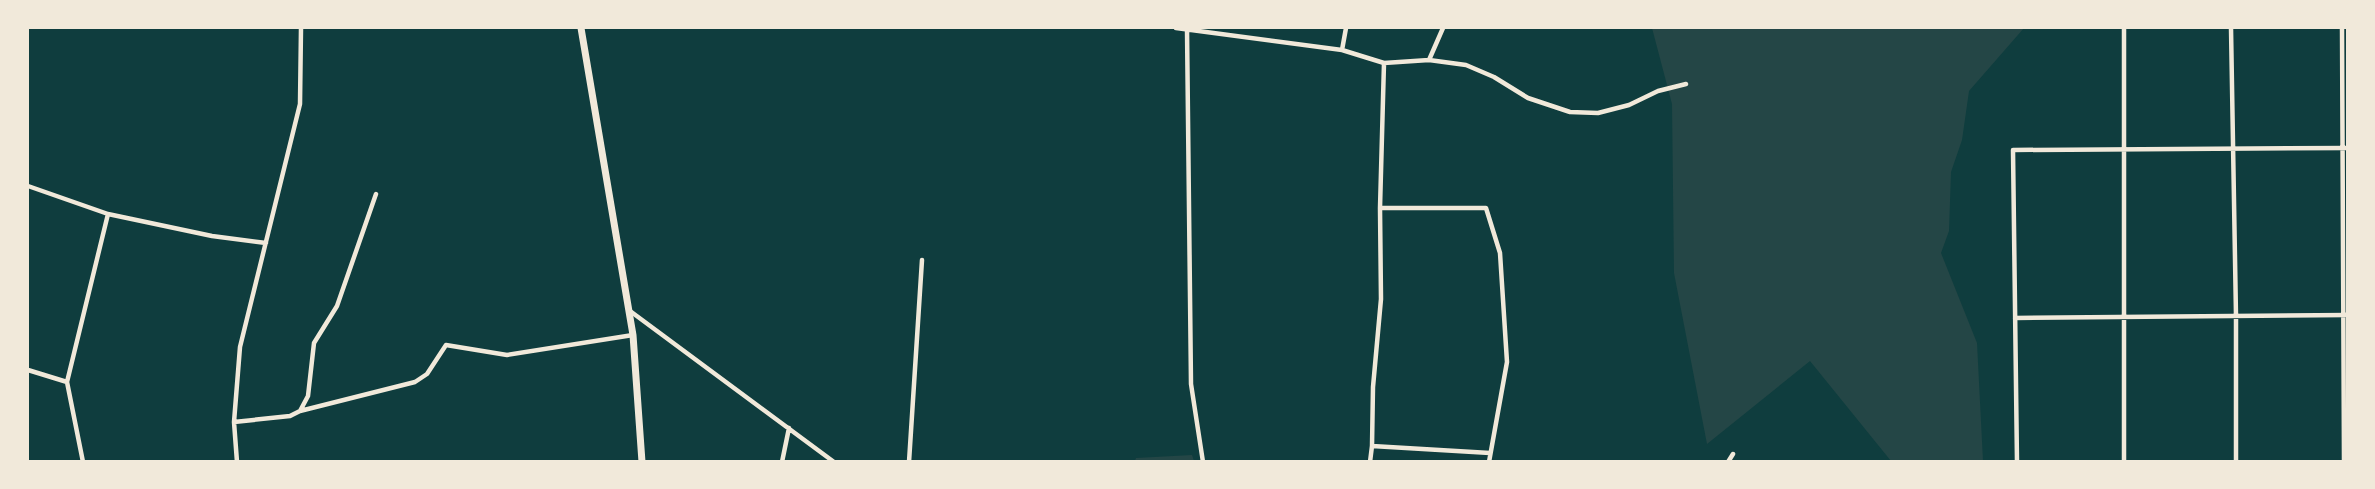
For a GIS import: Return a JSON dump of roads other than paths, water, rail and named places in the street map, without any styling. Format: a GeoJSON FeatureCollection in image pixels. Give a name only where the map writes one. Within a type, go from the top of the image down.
{"type":"FeatureCollection","features":[{"type":"Feature","properties":{"kind":"main road"},"geometry":{"type":"LineString","coordinates":[[581,28],[633,335],[642,462]]}},
{"type":"Feature","properties":{"kind":"street"},"geometry":{"type":"LineString","coordinates":[[237,462],[234,422],[240,347],[300,104],[301,28]]}},
{"type":"Feature","properties":{"kind":"street"},"geometry":{"type":"LineString","coordinates":[[1176,28],[1342,50],[1384,63],[1429,60],[1466,65],[1494,77],[1528,98],[1570,112],[1598,113],[1629,105],[1658,91],[1686,84]]}},
{"type":"Feature","properties":{"kind":"street"},"geometry":{"type":"LineString","coordinates":[[1342,50],[1346,28]]}},
{"type":"Feature","properties":{"kind":"street"},"geometry":{"type":"LineString","coordinates":[[1429,60],[1443,28]]}},
{"type":"Feature","properties":{"kind":"street"},"geometry":{"type":"LineString","coordinates":[[2124,28],[2124,462]]}},
{"type":"Feature","properties":{"kind":"street"},"geometry":{"type":"LineString","coordinates":[[2231,28],[2236,316],[2236,462]]}},
{"type":"Feature","properties":{"kind":"street"},"geometry":{"type":"LineString","coordinates":[[2342,28],[2345,148],[2344,462]]}},
{"type":"Feature","properties":{"kind":"street"},"geometry":{"type":"LineString","coordinates":[[1187,29],[1191,384],[1203,462]]}},
{"type":"Feature","properties":{"kind":"street"},"geometry":{"type":"LineString","coordinates":[[1370,462],[1373,387],[1381,299],[1380,208],[1384,63]]}},
{"type":"Feature","properties":{"kind":"street"},"geometry":{"type":"LineString","coordinates":[[2017,462],[2013,150],[2345,148]]}},
{"type":"Feature","properties":{"kind":"street"},"geometry":{"type":"LineString","coordinates":[[28,186],[108,214],[212,236],[266,243]]}},
{"type":"Feature","properties":{"kind":"street"},"geometry":{"type":"LineString","coordinates":[[300,411],[308,396],[314,343],[337,306],[376,194]]}},
{"type":"Feature","properties":{"kind":"street"},"geometry":{"type":"LineString","coordinates":[[1380,208],[1486,208],[1500,253],[1508,362],[1489,462]]}},
{"type":"Feature","properties":{"kind":"street"},"geometry":{"type":"LineString","coordinates":[[83,462],[67,382],[108,214]]}},
{"type":"Feature","properties":{"kind":"street"},"geometry":{"type":"LineString","coordinates":[[909,462],[922,260]]}},
{"type":"Feature","properties":{"kind":"street"},"geometry":{"type":"LineString","coordinates":[[629,310],[834,462]]}},
{"type":"Feature","properties":{"kind":"street"},"geometry":{"type":"LineString","coordinates":[[2015,318],[2345,315]]}},
{"type":"Feature","properties":{"kind":"street"},"geometry":{"type":"LineString","coordinates":[[234,422],[290,416],[300,411],[415,382],[427,374],[446,345],[507,355],[633,335]]}},
{"type":"Feature","properties":{"kind":"street"},"geometry":{"type":"LineString","coordinates":[[28,370],[67,382]]}},
{"type":"Feature","properties":{"kind":"street"},"geometry":{"type":"LineString","coordinates":[[782,462],[789,428]]}},
{"type":"Feature","properties":{"kind":"street"},"geometry":{"type":"LineString","coordinates":[[1372,446],[1490,453]]}},
{"type":"Feature","properties":{"kind":"street"},"geometry":{"type":"LineString","coordinates":[[1728,462],[1733,454]]}}]}
